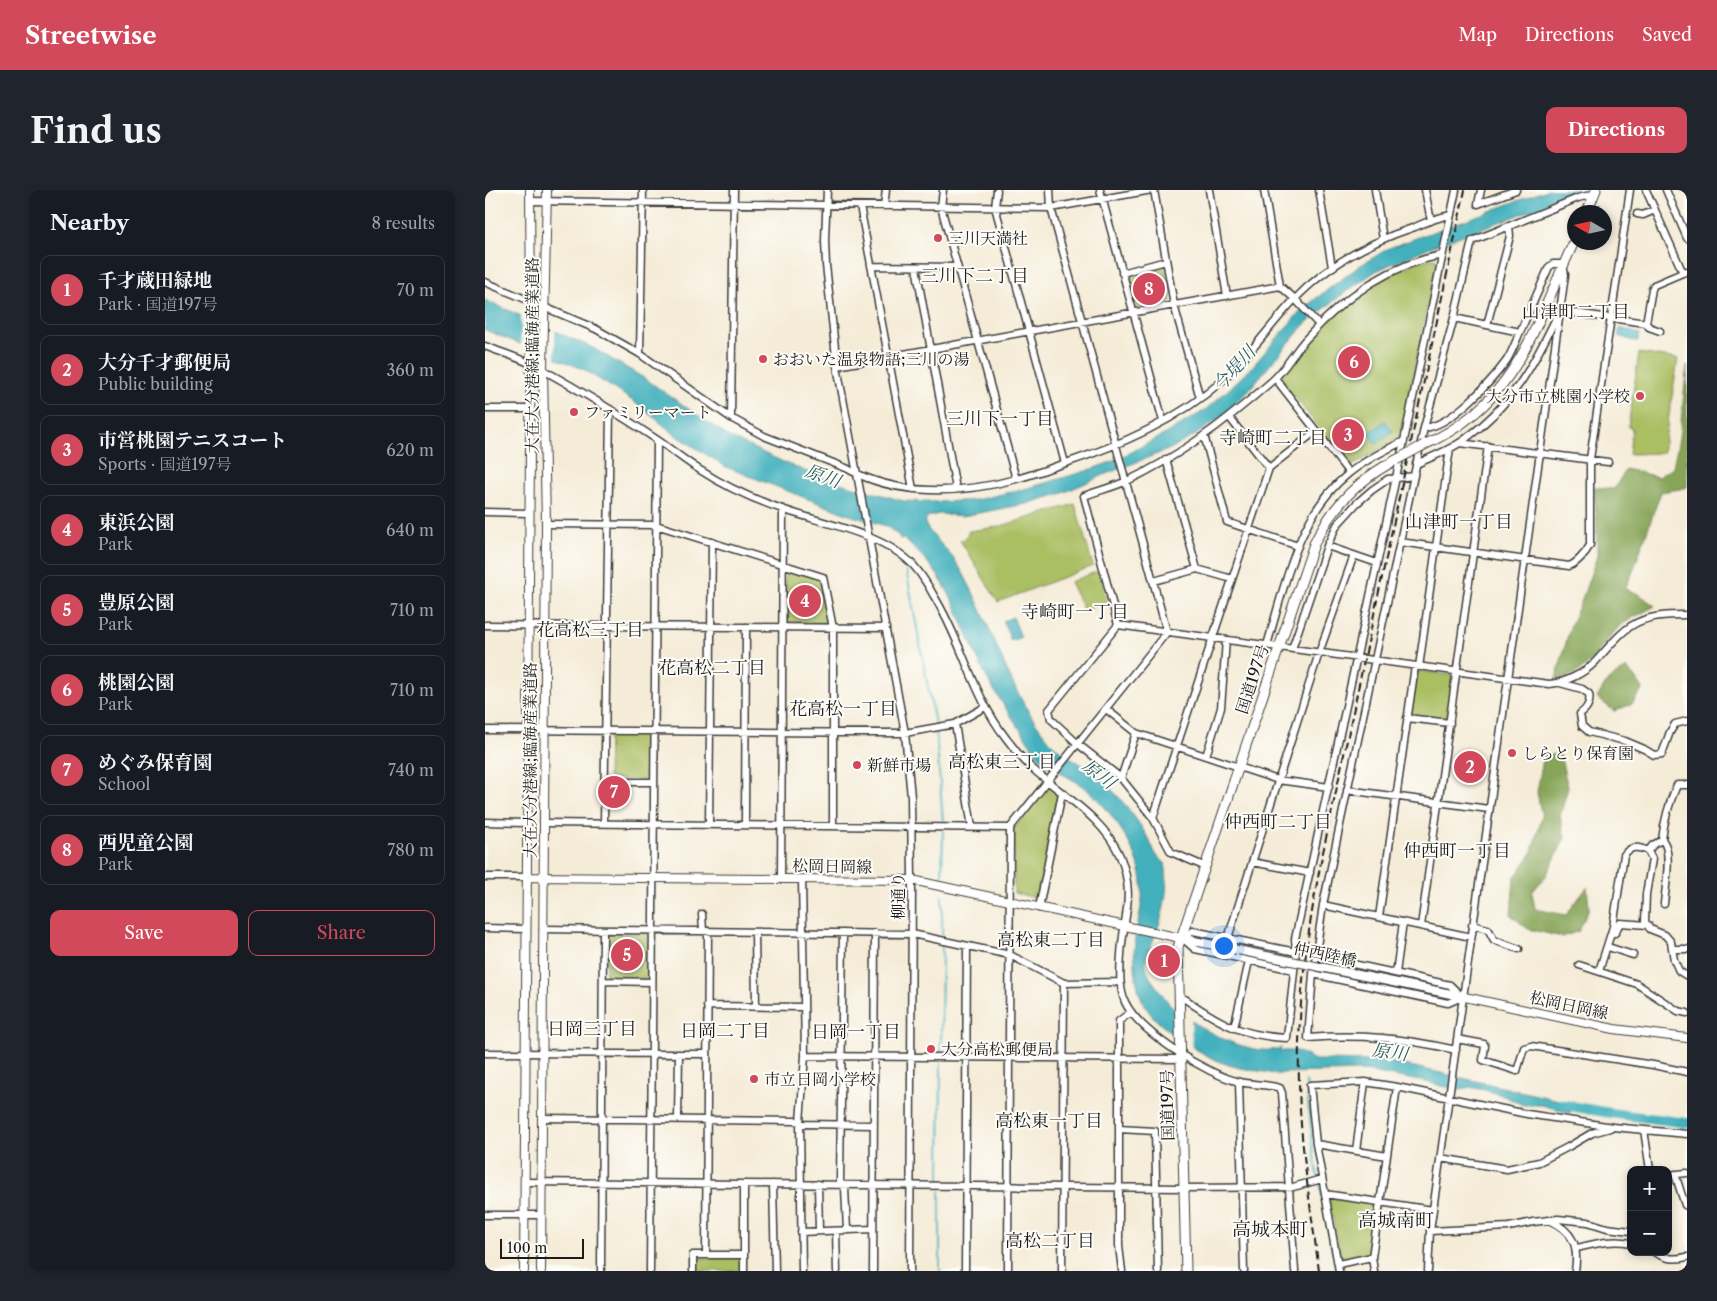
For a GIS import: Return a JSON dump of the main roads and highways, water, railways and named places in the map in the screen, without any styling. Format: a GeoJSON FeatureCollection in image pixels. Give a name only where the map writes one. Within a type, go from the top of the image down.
{"type":"FeatureCollection","features":[{"type":"Feature","properties":{"kind":"highway"},"geometry":{"type":"LineString","coordinates":[[1590,205],[1595,192]]}},
{"type":"Feature","properties":{"kind":"highway","name":"国道197号"},"geometry":{"type":"LineString","coordinates":[[1192,1271],[1187,1187],[1183,1053],[1184,1004],[1178,947],[1310,552],[1329,517],[1342,499],[1361,482],[1374,472],[1453,430],[1495,395],[1511,374],[1529,343],[1570,250]]}},
{"type":"Feature","properties":{"kind":"highway","name":"国道197号"},"geometry":{"type":"LineString","coordinates":[[1186,1271],[1187,1187]]}},
{"type":"Feature","properties":{"kind":"main road","name":"大在大分港線;臨海産業道路"},"geometry":{"type":"LineString","coordinates":[[524,1271],[531,363],[530,190]]}},
{"type":"Feature","properties":{"kind":"main road","name":"大在大分港線;臨海産業道路"},"geometry":{"type":"LineString","coordinates":[[541,1271],[545,625],[543,359],[547,190]]}},
{"type":"Feature","properties":{"kind":"main road","name":"松岡日岡線"},"geometry":{"type":"LineString","coordinates":[[527,877],[912,880],[1182,938]]}},
{"type":"Feature","properties":{"kind":"main road","name":"仲西陸橋"},"geometry":{"type":"LineString","coordinates":[[1182,938],[1446,994]]}},
{"type":"Feature","properties":{"kind":"main road","name":"松岡日岡線"},"geometry":{"type":"LineString","coordinates":[[1446,994],[1613,1029],[1687,1038]]}},
{"type":"Feature","properties":{"kind":"water"},"geometry":{"type":"Polygon","coordinates":[[[1547,190],[1577,190],[1552,203],[1430,247],[1376,271],[1306,323],[1247,392],[1220,418],[1194,436],[1170,449],[1063,493],[1026,504],[963,516],[939,514],[927,517],[925,523],[930,532],[951,555],[962,571],[1012,681],[1035,721],[1049,740],[1065,754],[1093,773],[1118,796],[1142,828],[1156,854],[1165,863],[1167,882],[1165,903],[1160,923],[1147,953],[1146,962],[1150,977],[1170,1004],[1193,1022],[1238,1045],[1253,1049],[1268,1050],[1281,1048],[1280,1051],[1297,1051],[1315,1060],[1382,1061],[1401,1064],[1572,1103],[1570,1113],[1542,1105],[1523,1105],[1499,1094],[1480,1089],[1441,1086],[1366,1071],[1283,1073],[1277,1075],[1238,1068],[1210,1057],[1174,1035],[1149,1012],[1143,1003],[1136,980],[1134,949],[1142,885],[1138,863],[1129,842],[1118,824],[1090,792],[1045,763],[1034,750],[986,677],[942,582],[919,553],[886,526],[849,515],[726,467],[677,436],[633,401],[583,369],[485,330],[485,300],[591,347],[644,378],[729,437],[792,466],[829,480],[904,501],[976,500],[1028,488],[1086,471],[1111,462],[1158,438],[1204,411],[1252,367],[1297,315],[1315,299],[1361,265],[1389,248],[1547,190]]]}},
{"type":"Feature","properties":{"kind":"water"},"geometry":{"type":"Polygon","coordinates":[[[1620,328],[1640,334],[1637,342],[1618,336],[1620,328]]]}},
{"type":"Feature","properties":{"kind":"water"},"geometry":{"type":"Polygon","coordinates":[[[1385,421],[1393,431],[1376,444],[1368,434],[1385,421]]]}},
{"type":"Feature","properties":{"kind":"water"},"geometry":{"type":"Polygon","coordinates":[[[1013,617],[1021,637],[1011,641],[1003,621],[1013,617]]]}},
{"type":"Feature","properties":{"kind":"waterway"},"geometry":{"type":"LineString","coordinates":[[905,564],[935,724]]}},
{"type":"Feature","properties":{"kind":"waterway"},"geometry":{"type":"LineString","coordinates":[[936,731],[943,823]]}},
{"type":"Feature","properties":{"kind":"waterway"},"geometry":{"type":"LineString","coordinates":[[942,878],[943,831]]}},
{"type":"Feature","properties":{"kind":"waterway"},"geometry":{"type":"LineString","coordinates":[[942,896],[942,937]]}},
{"type":"Feature","properties":{"kind":"waterway"},"geometry":{"type":"LineString","coordinates":[[941,1054],[942,943]]}},
{"type":"Feature","properties":{"kind":"waterway"},"geometry":{"type":"LineString","coordinates":[[940,1180],[941,1060]]}},
{"type":"Feature","properties":{"kind":"waterway"},"geometry":{"type":"LineString","coordinates":[[1306,1082],[1318,1176]]}},
{"type":"Feature","properties":{"kind":"waterway","name":"原川"},"geometry":{"type":"LineString","coordinates":[[1559,1104],[1687,1123]]}},
{"type":"Feature","properties":{"kind":"waterway"},"geometry":{"type":"LineString","coordinates":[[1320,1186],[1332,1251]]}},
{"type":"Feature","properties":{"kind":"waterway"},"geometry":{"type":"LineString","coordinates":[[940,1191],[940,1271]]}},
{"type":"Feature","properties":{"kind":"railway"},"geometry":{"type":"LineString","coordinates":[[1319,1271],[1301,1130],[1299,1054],[1304,969],[1322,857],[1465,190]]}},
{"type":"Feature","properties":{"kind":"place","name":"三川天満社"},"geometry":{"type":"Point","coordinates":[938,238]}},
{"type":"Feature","properties":{"kind":"place","name":"西児童公園"},"geometry":{"type":"Point","coordinates":[1149,289]}},
{"type":"Feature","properties":{"kind":"place","name":"おおいた温泉物語;三川の湯"},"geometry":{"type":"Point","coordinates":[763,359]}},
{"type":"Feature","properties":{"kind":"place","name":"桃園公園"},"geometry":{"type":"Point","coordinates":[1354,362]}},
{"type":"Feature","properties":{"kind":"place","name":"大分市立桃園小学校"},"geometry":{"type":"Point","coordinates":[1640,396]}},
{"type":"Feature","properties":{"kind":"place","name":"ファミリーマート"},"geometry":{"type":"Point","coordinates":[574,412]}},
{"type":"Feature","properties":{"kind":"place","name":"市営桃園テニスコート"},"geometry":{"type":"Point","coordinates":[1348,435]}},
{"type":"Feature","properties":{"kind":"place","name":"東浜公園"},"geometry":{"type":"Point","coordinates":[805,601]}},
{"type":"Feature","properties":{"kind":"place","name":"しらとり保育園"},"geometry":{"type":"Point","coordinates":[1512,753]}},
{"type":"Feature","properties":{"kind":"place","name":"新鮮市場"},"geometry":{"type":"Point","coordinates":[857,765]}},
{"type":"Feature","properties":{"kind":"place","name":"大分千才郵便局"},"geometry":{"type":"Point","coordinates":[1470,767]}},
{"type":"Feature","properties":{"kind":"place","name":"めぐみ保育園"},"geometry":{"type":"Point","coordinates":[614,792]}},
{"type":"Feature","properties":{"kind":"place","name":"豊原公園"},"geometry":{"type":"Point","coordinates":[627,955]}},
{"type":"Feature","properties":{"kind":"place","name":"千才蔵田緑地"},"geometry":{"type":"Point","coordinates":[1164,961]}},
{"type":"Feature","properties":{"kind":"place","name":"大分高松郵便局"},"geometry":{"type":"Point","coordinates":[931,1049]}},
{"type":"Feature","properties":{"kind":"place","name":"市立日岡小学校"},"geometry":{"type":"Point","coordinates":[754,1079]}},
{"type":"Feature","properties":{"kind":"district","name":"三川下二丁目"},"geometry":{"type":"Point","coordinates":[975,276]}},
{"type":"Feature","properties":{"kind":"district","name":"山津町二丁目"},"geometry":{"type":"Point","coordinates":[1576,312]}},
{"type":"Feature","properties":{"kind":"district","name":"三川下一丁目"},"geometry":{"type":"Point","coordinates":[1000,419]}},
{"type":"Feature","properties":{"kind":"district","name":"寺崎町二丁目"},"geometry":{"type":"Point","coordinates":[1273,438]}},
{"type":"Feature","properties":{"kind":"district","name":"山津町一丁目"},"geometry":{"type":"Point","coordinates":[1459,522]}},
{"type":"Feature","properties":{"kind":"district","name":"寺崎町一丁目"},"geometry":{"type":"Point","coordinates":[1075,612]}},
{"type":"Feature","properties":{"kind":"district","name":"花高松三丁目"},"geometry":{"type":"Point","coordinates":[590,630]}},
{"type":"Feature","properties":{"kind":"district","name":"花高松二丁目"},"geometry":{"type":"Point","coordinates":[712,668]}},
{"type":"Feature","properties":{"kind":"district","name":"花高松一丁目"},"geometry":{"type":"Point","coordinates":[843,709]}},
{"type":"Feature","properties":{"kind":"district","name":"高松東三丁目"},"geometry":{"type":"Point","coordinates":[1002,762]}},
{"type":"Feature","properties":{"kind":"district","name":"仲西町二丁目"},"geometry":{"type":"Point","coordinates":[1278,822]}},
{"type":"Feature","properties":{"kind":"district","name":"仲西町一丁目"},"geometry":{"type":"Point","coordinates":[1457,851]}},
{"type":"Feature","properties":{"kind":"district","name":"高松東二丁目"},"geometry":{"type":"Point","coordinates":[1051,940]}},
{"type":"Feature","properties":{"kind":"district","name":"日岡三丁目"},"geometry":{"type":"Point","coordinates":[592,1029]}},
{"type":"Feature","properties":{"kind":"district","name":"日岡二丁目"},"geometry":{"type":"Point","coordinates":[725,1031]}},
{"type":"Feature","properties":{"kind":"district","name":"日岡一丁目"},"geometry":{"type":"Point","coordinates":[856,1032]}},
{"type":"Feature","properties":{"kind":"district","name":"高松東一丁目"},"geometry":{"type":"Point","coordinates":[1049,1121]}},
{"type":"Feature","properties":{"kind":"district","name":"高城南町"},"geometry":{"type":"Point","coordinates":[1396,1220]}},
{"type":"Feature","properties":{"kind":"district","name":"高城本町"},"geometry":{"type":"Point","coordinates":[1270,1229]}},
{"type":"Feature","properties":{"kind":"district","name":"高松二丁目"},"geometry":{"type":"Point","coordinates":[1050,1241]}},
{"type":"Feature","properties":{"kind":"water label","name":"今堤川"},"geometry":{"type":"Point","coordinates":[1234,369]}}]}
